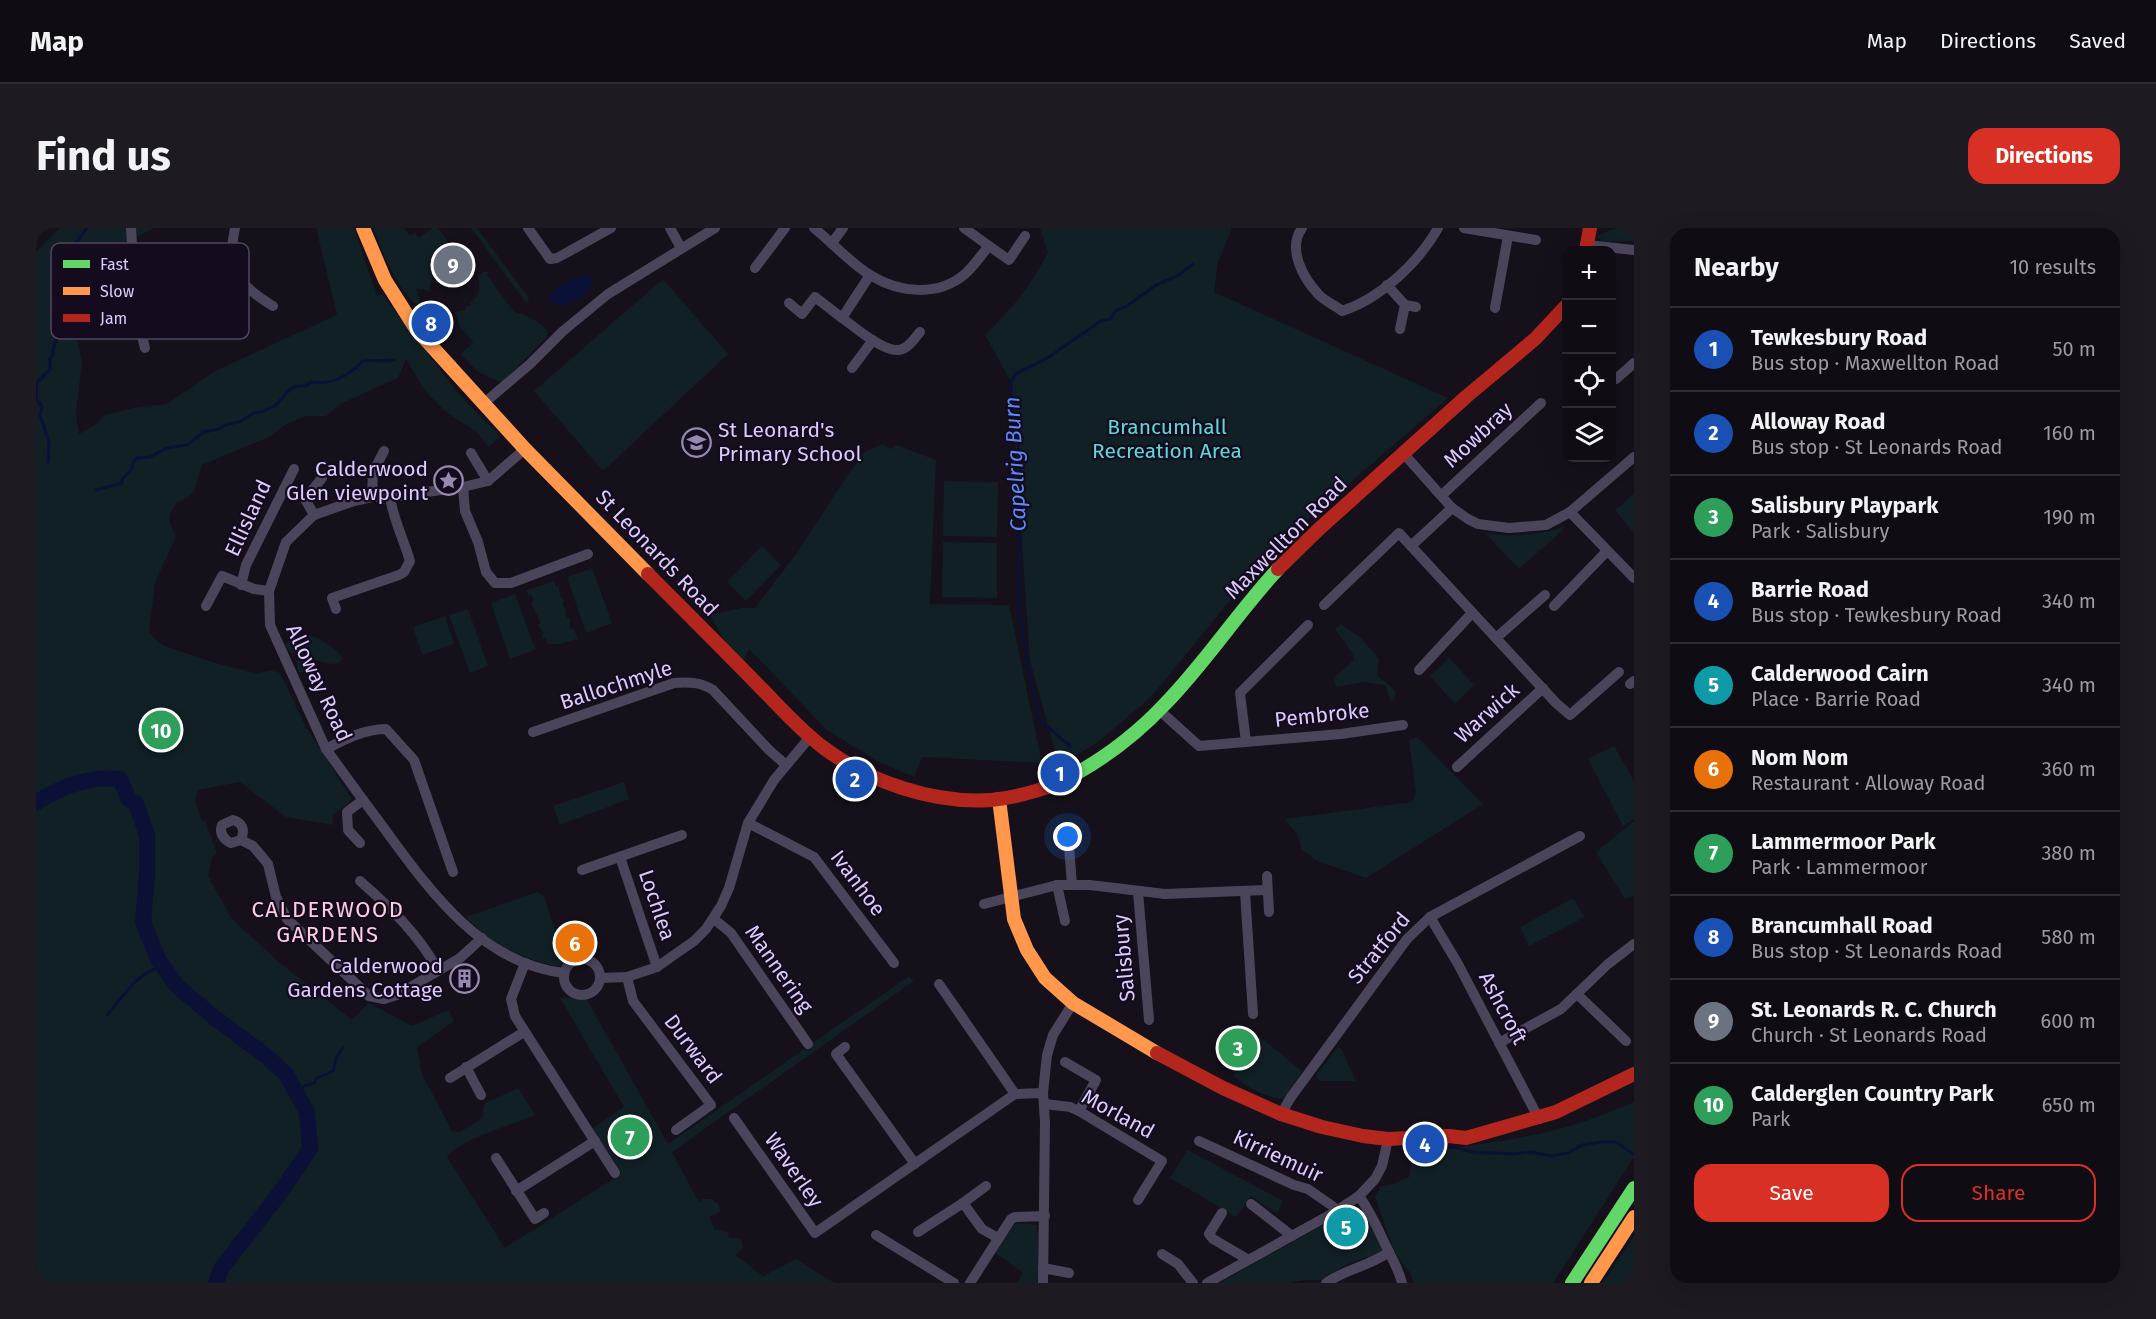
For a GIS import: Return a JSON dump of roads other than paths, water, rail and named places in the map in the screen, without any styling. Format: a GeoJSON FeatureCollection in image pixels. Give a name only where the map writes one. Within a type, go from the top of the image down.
{"type":"FeatureCollection","features":[{"type":"Feature","properties":{"kind":"main road","name":"St Leonards Road"},"geometry":{"type":"LineString","coordinates":[[363,228],[385,280],[410,319],[483,404],[810,737],[823,748],[873,777],[911,790],[955,799],[999,799]]}},
{"type":"Feature","properties":{"kind":"main road"},"geometry":{"type":"LineString","coordinates":[[1586,246],[1590,228]]}},
{"type":"Feature","properties":{"kind":"main road","name":"Maxwellton Road"},"geometry":{"type":"LineString","coordinates":[[999,799],[1030,792],[1074,776],[1129,737],[1183,684],[1274,573],[1316,532],[1476,388],[1551,325],[1562,311]]}},
{"type":"Feature","properties":{"kind":"main road"},"geometry":{"type":"LineString","coordinates":[[999,799],[1014,919],[1027,950],[1045,978],[1073,1003],[1129,1038],[1222,1088],[1281,1114],[1322,1127],[1363,1136],[1388,1139],[1449,1136],[1466,1138],[1539,1119],[1584,1100],[1634,1074]]}},
{"type":"Feature","properties":{"kind":"main road"},"geometry":{"type":"LineString","coordinates":[[1572,1283],[1634,1188]]}},
{"type":"Feature","properties":{"kind":"main road"},"geometry":{"type":"LineString","coordinates":[[1591,1283],[1634,1217]]}},
{"type":"Feature","properties":{"kind":"street"},"geometry":{"type":"LineString","coordinates":[[131,228],[132,243]]}},
{"type":"Feature","properties":{"kind":"street"},"geometry":{"type":"LineString","coordinates":[[232,243],[235,228]]}},
{"type":"Feature","properties":{"kind":"street"},"geometry":{"type":"LineString","coordinates":[[528,228],[550,259],[557,258],[611,228]]}},
{"type":"Feature","properties":{"kind":"street"},"geometry":{"type":"LineString","coordinates":[[670,228],[681,248]]}},
{"type":"Feature","properties":{"kind":"street"},"geometry":{"type":"LineString","coordinates":[[483,404],[530,364],[563,331],[608,294],[715,228]]}},
{"type":"Feature","properties":{"kind":"street"},"geometry":{"type":"LineString","coordinates":[[814,228],[870,275],[894,286],[920,291],[950,284],[964,274],[988,246]]}},
{"type":"Feature","properties":{"kind":"street"},"geometry":{"type":"LineString","coordinates":[[832,243],[843,228]]}},
{"type":"Feature","properties":{"kind":"street"},"geometry":{"type":"LineString","coordinates":[[964,228],[1009,260],[1025,236]]}},
{"type":"Feature","properties":{"kind":"street"},"geometry":{"type":"LineString","coordinates":[[1302,228],[1295,239],[1296,258],[1318,294],[1342,311],[1358,306],[1412,264],[1427,248],[1438,228]]}},
{"type":"Feature","properties":{"kind":"street"},"geometry":{"type":"LineString","coordinates":[[1464,228],[1536,240]]}},
{"type":"Feature","properties":{"kind":"street"},"geometry":{"type":"LineString","coordinates":[[755,268],[779,230]]}},
{"type":"Feature","properties":{"kind":"street"},"geometry":{"type":"LineString","coordinates":[[1495,308],[1508,236]]}},
{"type":"Feature","properties":{"kind":"street"},"geometry":{"type":"LineString","coordinates":[[1616,249],[1634,250]]}},
{"type":"Feature","properties":{"kind":"street"},"geometry":{"type":"LineString","coordinates":[[842,318],[870,275]]}},
{"type":"Feature","properties":{"kind":"street"},"geometry":{"type":"LineString","coordinates":[[1387,285],[1411,306],[1400,329]]}},
{"type":"Feature","properties":{"kind":"street"},"geometry":{"type":"LineString","coordinates":[[249,290],[273,306]]}},
{"type":"Feature","properties":{"kind":"street"},"geometry":{"type":"LineString","coordinates":[[789,303],[802,314],[815,297],[873,340],[891,350],[900,350],[907,346],[920,332]]}},
{"type":"Feature","properties":{"kind":"street"},"geometry":{"type":"LineString","coordinates":[[143,339],[145,348]]}},
{"type":"Feature","properties":{"kind":"street"},"geometry":{"type":"LineString","coordinates":[[852,368],[873,340]]}},
{"type":"Feature","properties":{"kind":"street"},"geometry":{"type":"LineString","coordinates":[[1616,379],[1634,363]]}},
{"type":"Feature","properties":{"kind":"street","name":"Mowbray"},"geometry":{"type":"LineString","coordinates":[[1442,495],[1541,403]]}},
{"type":"Feature","properties":{"kind":"street","name":"Alloway Road"},"geometry":{"type":"LineString","coordinates":[[525,449],[488,481],[463,487],[390,497],[372,497],[314,515],[286,542],[269,591],[270,625],[326,749],[439,899],[468,928],[482,938],[525,963],[544,970],[564,973]]}},
{"type":"Feature","properties":{"kind":"street"},"geometry":{"type":"LineString","coordinates":[[372,497],[373,472],[384,451]]}},
{"type":"Feature","properties":{"kind":"street"},"geometry":{"type":"LineString","coordinates":[[471,453],[488,481]]}},
{"type":"Feature","properties":{"kind":"street"},"geometry":{"type":"LineString","coordinates":[[1404,454],[1452,508],[1478,524],[1509,528],[1546,525],[1570,512],[1634,457]]}},
{"type":"Feature","properties":{"kind":"street","name":"Ellisland"},"geometry":{"type":"LineString","coordinates":[[241,585],[246,565],[294,469]]}},
{"type":"Feature","properties":{"kind":"street"},"geometry":{"type":"LineString","coordinates":[[314,515],[305,499],[322,478]]}},
{"type":"Feature","properties":{"kind":"street"},"geometry":{"type":"LineString","coordinates":[[463,487],[465,511],[478,542],[486,572],[495,583],[511,583],[588,554]]}},
{"type":"Feature","properties":{"kind":"street"},"geometry":{"type":"LineString","coordinates":[[336,609],[332,598],[399,575],[404,572],[410,561],[402,534],[392,512],[390,497]]}},
{"type":"Feature","properties":{"kind":"street"},"geometry":{"type":"LineString","coordinates":[[1324,605],[1399,533],[1411,546],[1452,508]]}},
{"type":"Feature","properties":{"kind":"street"},"geometry":{"type":"LineString","coordinates":[[1570,512],[1634,578]]}},
{"type":"Feature","properties":{"kind":"street","name":"Warwick"},"geometry":{"type":"LineString","coordinates":[[1411,546],[1556,703],[1570,715],[1619,672]]}},
{"type":"Feature","properties":{"kind":"street"},"geometry":{"type":"LineString","coordinates":[[1554,606],[1607,551]]}},
{"type":"Feature","properties":{"kind":"street","name":"Ellisland"},"geometry":{"type":"LineString","coordinates":[[206,606],[222,576],[241,585],[269,591]]}},
{"type":"Feature","properties":{"kind":"street"},"geometry":{"type":"LineString","coordinates":[[1496,638],[1545,595]]}},
{"type":"Feature","properties":{"kind":"street"},"geometry":{"type":"LineString","coordinates":[[1419,670],[1472,613]]}},
{"type":"Feature","properties":{"kind":"street","name":"Pembroke"},"geometry":{"type":"LineString","coordinates":[[1246,742],[1240,693],[1308,625]]}},
{"type":"Feature","properties":{"kind":"street","name":"Ballochmyle"},"geometry":{"type":"LineString","coordinates":[[533,732],[674,683],[704,684],[713,690],[786,765]]}},
{"type":"Feature","properties":{"kind":"street","name":"Warwick"},"geometry":{"type":"LineString","coordinates":[[1457,767],[1543,688]]}},
{"type":"Feature","properties":{"kind":"street","name":"Pembroke"},"geometry":{"type":"LineString","coordinates":[[1158,708],[1199,746],[1341,734],[1403,725]]}},
{"type":"Feature","properties":{"kind":"street"},"geometry":{"type":"LineString","coordinates":[[326,749],[342,740],[374,729],[387,729],[414,760],[453,872]]}},
{"type":"Feature","properties":{"kind":"street"},"geometry":{"type":"LineString","coordinates":[[600,978],[627,977],[657,967],[694,941],[714,919],[729,888],[748,824],[762,797],[810,737]]}},
{"type":"Feature","properties":{"kind":"street"},"geometry":{"type":"LineString","coordinates":[[360,843],[348,830],[347,812],[363,800]]}},
{"type":"Feature","properties":{"kind":"street","name":"Ivanhoe"},"geometry":{"type":"LineString","coordinates":[[748,824],[814,856],[894,963]]}},
{"type":"Feature","properties":{"kind":"street"},"geometry":{"type":"LineString","coordinates":[[1068,833],[1072,885]]}},
{"type":"Feature","properties":{"kind":"street","name":"Lochlea"},"geometry":{"type":"LineString","coordinates":[[582,870],[682,835]]}},
{"type":"Feature","properties":{"kind":"street","name":"Stratford"},"geometry":{"type":"LineString","coordinates":[[1281,1114],[1407,939],[1430,917],[1580,836]]}},
{"type":"Feature","properties":{"kind":"street"},"geometry":{"type":"LineString","coordinates":[[241,840],[254,846],[268,864],[276,897],[287,919],[369,996],[384,999],[397,995],[460,958],[482,938]]}},
{"type":"Feature","properties":{"kind":"street","name":"Lochlea"},"geometry":{"type":"LineString","coordinates":[[620,857],[657,967]]}},
{"type":"Feature","properties":{"kind":"street"},"geometry":{"type":"LineString","coordinates":[[1267,876],[1269,912]]}},
{"type":"Feature","properties":{"kind":"street"},"geometry":{"type":"LineString","coordinates":[[360,881],[414,933],[438,970]]}},
{"type":"Feature","properties":{"kind":"street"},"geometry":{"type":"LineString","coordinates":[[1057,885],[1065,921]]}},
{"type":"Feature","properties":{"kind":"street","name":"Salisbury"},"geometry":{"type":"LineString","coordinates":[[984,904],[1057,885],[1090,885],[1165,894],[1266,890]]}},
{"type":"Feature","properties":{"kind":"street","name":"Salisbury"},"geometry":{"type":"LineString","coordinates":[[1138,892],[1149,1020]]}},
{"type":"Feature","properties":{"kind":"street"},"geometry":{"type":"LineString","coordinates":[[1245,892],[1253,1014]]}},
{"type":"Feature","properties":{"kind":"street","name":"Ashcroft"},"geometry":{"type":"LineString","coordinates":[[1430,917],[1539,1119]]}},
{"type":"Feature","properties":{"kind":"street","name":"Mannering"},"geometry":{"type":"LineString","coordinates":[[714,919],[731,933],[808,1044]]}},
{"type":"Feature","properties":{"kind":"street"},"geometry":{"type":"LineString","coordinates":[[1499,1043],[1561,1009],[1608,964],[1634,944]]}},
{"type":"Feature","properties":{"kind":"street"},"geometry":{"type":"LineString","coordinates":[[587,959],[597,966],[600,978],[597,988],[578,995],[568,989],[564,973],[570,963],[587,959]]}},
{"type":"Feature","properties":{"kind":"street"},"geometry":{"type":"LineString","coordinates":[[525,963],[511,999],[515,1016],[615,1173]]}},
{"type":"Feature","properties":{"kind":"street","name":"Durward"},"geometry":{"type":"LineString","coordinates":[[627,977],[633,1001],[711,1105],[676,1130]]}},
{"type":"Feature","properties":{"kind":"street"},"geometry":{"type":"LineString","coordinates":[[939,984],[1015,1094],[1044,1099]]}},
{"type":"Feature","properties":{"kind":"street"},"geometry":{"type":"LineString","coordinates":[[1577,994],[1626,1041]]}},
{"type":"Feature","properties":{"kind":"street"},"geometry":{"type":"LineString","coordinates":[[1043,1283],[1044,1099],[1049,1044],[1073,1003]]}},
{"type":"Feature","properties":{"kind":"street"},"geometry":{"type":"LineString","coordinates":[[450,1078],[524,1032]]}},
{"type":"Feature","properties":{"kind":"street"},"geometry":{"type":"LineString","coordinates":[[845,1047],[836,1054],[915,1164]]}},
{"type":"Feature","properties":{"kind":"street"},"geometry":{"type":"LineString","coordinates":[[1065,1062],[1096,1080],[1079,1111]]}},
{"type":"Feature","properties":{"kind":"street"},"geometry":{"type":"LineString","coordinates":[[466,1067],[481,1095]]}},
{"type":"Feature","properties":{"kind":"street","name":"Waverley"},"geometry":{"type":"LineString","coordinates":[[734,1118],[815,1233],[1015,1094]]}},
{"type":"Feature","properties":{"kind":"street","name":"Morland"},"geometry":{"type":"LineString","coordinates":[[1044,1099],[1079,1111],[1162,1161],[1138,1200]]}},
{"type":"Feature","properties":{"kind":"street"},"geometry":{"type":"LineString","coordinates":[[1207,1283],[1359,1196],[1375,1179],[1382,1166],[1388,1139]]}},
{"type":"Feature","properties":{"kind":"street"},"geometry":{"type":"LineString","coordinates":[[516,1191],[595,1141]]}},
{"type":"Feature","properties":{"kind":"street","name":"Kirriemuir"},"geometry":{"type":"LineString","coordinates":[[1199,1141],[1294,1185],[1308,1189],[1338,1210]]}},
{"type":"Feature","properties":{"kind":"street"},"geometry":{"type":"LineString","coordinates":[[496,1158],[535,1219],[544,1213]]}},
{"type":"Feature","properties":{"kind":"street"},"geometry":{"type":"LineString","coordinates":[[918,1232],[986,1186]]}},
{"type":"Feature","properties":{"kind":"street"},"geometry":{"type":"LineString","coordinates":[[1359,1196],[1370,1211],[1395,1261],[1402,1283]]}},
{"type":"Feature","properties":{"kind":"street"},"geometry":{"type":"LineString","coordinates":[[963,1203],[982,1229],[998,1238]]}},
{"type":"Feature","properties":{"kind":"street"},"geometry":{"type":"LineString","coordinates":[[1251,1204],[1292,1236]]}},
{"type":"Feature","properties":{"kind":"street"},"geometry":{"type":"LineString","coordinates":[[1222,1213],[1209,1234],[1247,1260]]}},
{"type":"Feature","properties":{"kind":"street"},"geometry":{"type":"LineString","coordinates":[[970,1283],[1006,1225],[1015,1217],[1045,1216]]}},
{"type":"Feature","properties":{"kind":"street"},"geometry":{"type":"LineString","coordinates":[[876,1235],[954,1283]]}},
{"type":"Feature","properties":{"kind":"street"},"geometry":{"type":"LineString","coordinates":[[1326,1283],[1345,1272],[1376,1262],[1389,1252]]}},
{"type":"Feature","properties":{"kind":"street"},"geometry":{"type":"LineString","coordinates":[[1162,1254],[1178,1264],[1193,1283]]}},
{"type":"Feature","properties":{"kind":"street"},"geometry":{"type":"LineString","coordinates":[[1043,1268],[1070,1273]]}},
{"type":"Feature","properties":{"kind":"waterway"},"geometry":{"type":"LineString","coordinates":[[76,243],[87,228]]}},
{"type":"Feature","properties":{"kind":"waterway","name":"Capelrig Burn"},"geometry":{"type":"LineString","coordinates":[[1071,747],[1040,720],[1027,662],[1019,607],[1020,464],[1011,382],[1015,374],[1046,359],[1101,321],[1110,319],[1115,311],[1127,306],[1156,285],[1177,276],[1193,264]]}},
{"type":"Feature","properties":{"kind":"waterway"},"geometry":{"type":"LineString","coordinates":[[48,462],[49,442],[40,415],[42,407],[36,398],[37,383],[50,369],[50,359],[57,339]]}},
{"type":"Feature","properties":{"kind":"waterway"},"geometry":{"type":"LineString","coordinates":[[96,490],[122,483],[122,479],[132,469],[137,458],[150,457],[167,448],[187,445],[204,432],[239,422],[254,413],[275,406],[290,389],[306,386],[311,382],[333,381],[352,371],[363,361],[395,360]]}},
{"type":"Feature","properties":{"kind":"waterway"},"geometry":{"type":"LineString","coordinates":[[36,803],[76,784],[98,779],[120,779],[129,800],[136,803],[147,835],[147,876],[143,922],[158,959],[177,986],[286,1074],[307,1112],[310,1149],[279,1194],[221,1269],[216,1283]]}},
{"type":"Feature","properties":{"kind":"waterway"},"geometry":{"type":"LineString","coordinates":[[107,1015],[137,980],[163,965]]}},
{"type":"Feature","properties":{"kind":"waterway"},"geometry":{"type":"LineString","coordinates":[[296,1092],[314,1083],[317,1078],[333,1071],[336,1058],[343,1048]]}},
{"type":"Feature","properties":{"kind":"waterway","name":"Capelrig Burn"},"geometry":{"type":"LineString","coordinates":[[1452,1147],[1474,1152],[1514,1154],[1531,1152],[1551,1156],[1568,1153],[1582,1145],[1616,1142],[1633,1154]]}},
{"type":"Feature","properties":{"kind":"place","name":"St. Leonards R. C. Church"},"geometry":{"type":"Point","coordinates":[453,265]}},
{"type":"Feature","properties":{"kind":"place","name":"Brancumhall Road"},"geometry":{"type":"Point","coordinates":[431,323]}},
{"type":"Feature","properties":{"kind":"place","name":"St Leonard's Primary School"},"geometry":{"type":"Point","coordinates":[697,442]}},
{"type":"Feature","properties":{"kind":"place","name":"Calderwood Glen viewpoint"},"geometry":{"type":"Point","coordinates":[449,481]}},
{"type":"Feature","properties":{"kind":"place","name":"Calderglen Country Park"},"geometry":{"type":"Point","coordinates":[161,730]}},
{"type":"Feature","properties":{"kind":"place","name":"Tewkesbury Road"},"geometry":{"type":"Point","coordinates":[1060,773]}},
{"type":"Feature","properties":{"kind":"place","name":"Alloway Road"},"geometry":{"type":"Point","coordinates":[855,779]}},
{"type":"Feature","properties":{"kind":"place","name":"Nom Nom"},"geometry":{"type":"Point","coordinates":[575,943]}},
{"type":"Feature","properties":{"kind":"place","name":"Calderwood Gardens Cottage"},"geometry":{"type":"Point","coordinates":[464,978]}},
{"type":"Feature","properties":{"kind":"place","name":"Salisbury Playpark"},"geometry":{"type":"Point","coordinates":[1238,1048]}},
{"type":"Feature","properties":{"kind":"place","name":"Lammermoor Park"},"geometry":{"type":"Point","coordinates":[630,1137]}},
{"type":"Feature","properties":{"kind":"place","name":"Barrie Road"},"geometry":{"type":"Point","coordinates":[1425,1144]}},
{"type":"Feature","properties":{"kind":"place","name":"Calderwood Cairn"},"geometry":{"type":"Point","coordinates":[1346,1227]}},
{"type":"Feature","properties":{"kind":"district","name":"CALDERWOOD GARDENS"},"geometry":{"type":"Point","coordinates":[328,922]}},
{"type":"Feature","properties":{"kind":"park label","name":"Brancumhall Recreation Area"},"geometry":{"type":"Point","coordinates":[1167,439]}}]}
